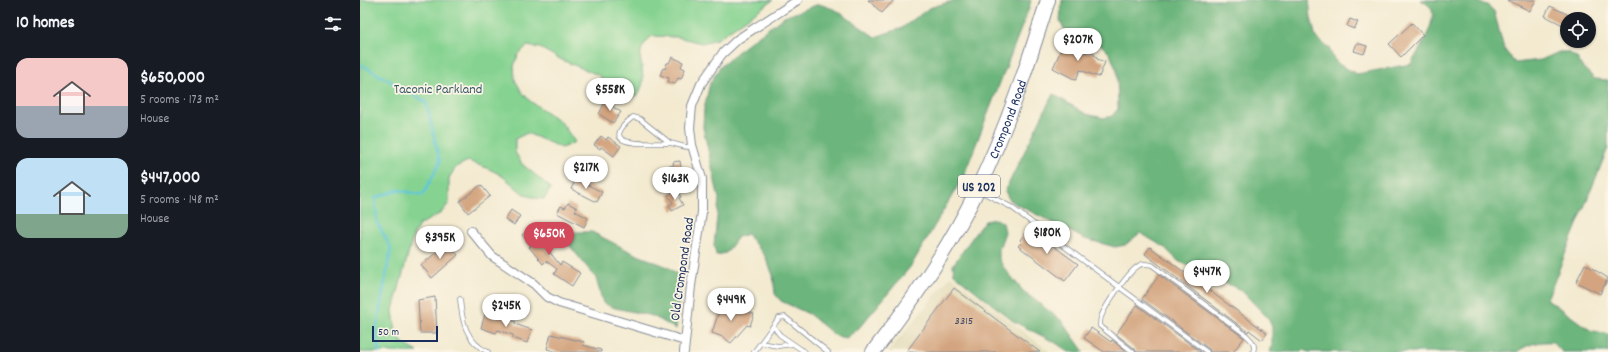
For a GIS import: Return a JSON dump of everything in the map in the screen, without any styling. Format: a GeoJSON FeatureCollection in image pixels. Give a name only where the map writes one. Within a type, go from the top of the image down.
{"type":"FeatureCollection","features":[{"type":"Feature","properties":{"kind":"highway","name":"Crompond Road"},"geometry":{"type":"LineString","coordinates":[[873,352],[931,270],[977,190],[1015,100],[1048,0]]}},
{"type":"Feature","properties":{"kind":"street","name":"Old Crompond Road"},"geometry":{"type":"LineString","coordinates":[[684,352],[690,286],[702,212],[702,179],[692,148],[690,128],[692,106],[709,69],[722,54],[738,39],[798,0]]}},
{"type":"Feature","properties":{"kind":"street"},"geometry":{"type":"LineString","coordinates":[[471,231],[492,256],[534,284],[547,298],[559,303],[685,341]]}},
{"type":"Feature","properties":{"kind":"lane"},"geometry":{"type":"LineString","coordinates":[[670,143],[632,144],[624,141],[620,136],[620,130],[633,117],[640,119],[670,143],[684,148],[692,148]]}},
{"type":"Feature","properties":{"kind":"lane"},"geometry":{"type":"LineString","coordinates":[[977,190],[1011,207],[1207,352]]}},
{"type":"Feature","properties":{"kind":"lane"},"geometry":{"type":"LineString","coordinates":[[1133,352],[1100,326],[1100,318],[1119,287],[1138,265],[1145,263],[1152,265],[1246,335],[1254,343],[1253,352]]}},
{"type":"Feature","properties":{"kind":"lane"},"geometry":{"type":"LineString","coordinates":[[460,299],[465,327],[470,337],[477,345],[488,352]]}},
{"type":"Feature","properties":{"kind":"lane"},"geometry":{"type":"LineString","coordinates":[[754,352],[779,318],[786,317],[828,352]]}},
{"type":"Feature","properties":{"kind":"lane"},"geometry":{"type":"LineString","coordinates":[[773,326],[780,335],[805,352]]}},
{"type":"Feature","properties":{"kind":"lane"},"geometry":{"type":"LineString","coordinates":[[761,343],[778,346],[794,344]]}},
{"type":"Feature","properties":{"kind":"shaded area"},"geometry":{"type":"Polygon","coordinates":[[[951,276],[1050,352],[888,352],[951,276]]]}},
{"type":"Feature","properties":{"kind":"green space","name":"Taconic Parkland"},"geometry":{"type":"Polygon","coordinates":[[[360,0],[773,0],[717,39],[702,43],[677,37],[652,36],[643,47],[640,57],[643,84],[639,94],[627,99],[617,93],[598,75],[562,60],[540,48],[527,46],[518,55],[514,66],[515,80],[522,92],[530,101],[561,122],[575,142],[562,148],[527,133],[515,139],[515,152],[522,164],[551,188],[544,199],[536,198],[520,191],[502,176],[485,167],[468,161],[456,167],[449,178],[449,203],[441,213],[419,225],[413,236],[393,310],[396,334],[404,344],[418,352],[360,352],[360,0]]]}},
{"type":"Feature","properties":{"kind":"green space"},"geometry":{"type":"Polygon","coordinates":[[[956,0],[1031,0],[964,175],[911,266],[858,329],[846,338],[836,336],[809,314],[781,301],[775,294],[773,275],[765,256],[747,234],[738,237],[726,253],[716,255],[714,245],[719,199],[703,127],[704,109],[710,83],[720,67],[748,43],[784,17],[819,4],[836,10],[875,37],[902,28],[929,8],[956,0]]]}},
{"type":"Feature","properties":{"kind":"green space"},"geometry":{"type":"Polygon","coordinates":[[[1062,0],[1309,0],[1311,18],[1316,38],[1329,48],[1333,58],[1340,65],[1357,74],[1411,64],[1430,28],[1432,21],[1431,8],[1421,0],[1472,0],[1487,5],[1494,11],[1504,49],[1515,63],[1541,60],[1559,52],[1568,52],[1577,58],[1582,67],[1595,79],[1608,80],[1608,148],[1547,299],[1590,330],[1608,334],[1608,352],[1562,352],[1553,342],[1548,342],[1529,345],[1517,352],[1309,352],[1304,350],[1302,352],[1270,352],[1272,346],[1272,327],[1268,318],[1241,290],[1178,261],[1164,247],[1140,233],[1125,245],[1115,247],[1085,239],[1016,204],[1009,199],[1005,191],[1053,94],[1086,114],[1104,118],[1112,116],[1118,109],[1117,71],[1110,54],[1090,34],[1064,29],[1060,20],[1062,0]]]}},
{"type":"Feature","properties":{"kind":"green space"},"geometry":{"type":"Polygon","coordinates":[[[995,219],[1003,223],[1005,232],[999,249],[999,259],[1004,268],[1023,291],[1062,321],[1084,352],[1069,352],[1056,343],[1013,321],[954,274],[953,265],[979,228],[985,221],[995,219]]]}},
{"type":"Feature","properties":{"kind":"green space"},"geometry":{"type":"Polygon","coordinates":[[[575,232],[592,232],[635,254],[668,267],[678,275],[680,288],[676,329],[653,316],[615,308],[603,303],[596,278],[565,240],[575,232]]]}},
{"type":"Feature","properties":{"kind":"building"},"geometry":{"type":"Polygon","coordinates":[[[868,0],[894,0],[882,13],[868,0]]]}},
{"type":"Feature","properties":{"kind":"building"},"geometry":{"type":"Polygon","coordinates":[[[1507,0],[1536,0],[1530,11],[1507,0]]]}},
{"type":"Feature","properties":{"kind":"building"},"geometry":{"type":"Polygon","coordinates":[[[1550,6],[1563,12],[1560,12],[1560,24],[1545,16],[1550,6]]]}},
{"type":"Feature","properties":{"kind":"building"},"geometry":{"type":"Polygon","coordinates":[[[1350,19],[1358,22],[1354,29],[1347,26],[1350,19]]]}},
{"type":"Feature","properties":{"kind":"building"},"geometry":{"type":"Polygon","coordinates":[[[1412,23],[1423,35],[1401,57],[1389,44],[1412,23]]]}},
{"type":"Feature","properties":{"kind":"building"},"geometry":{"type":"Polygon","coordinates":[[[1064,43],[1087,53],[1088,51],[1094,53],[1097,59],[1105,62],[1099,77],[1080,70],[1076,80],[1053,68],[1064,43]]]}},
{"type":"Feature","properties":{"kind":"building"},"geometry":{"type":"Polygon","coordinates":[[[1357,43],[1367,46],[1364,54],[1354,51],[1357,43]]]}},
{"type":"Feature","properties":{"kind":"building"},"geometry":{"type":"Polygon","coordinates":[[[672,57],[683,62],[681,67],[685,69],[681,79],[678,78],[675,84],[668,82],[669,78],[660,75],[663,68],[665,69],[667,63],[669,63],[672,57]]]}},
{"type":"Feature","properties":{"kind":"building"},"geometry":{"type":"Polygon","coordinates":[[[606,100],[614,104],[613,107],[621,112],[613,123],[599,114],[606,100]]]}},
{"type":"Feature","properties":{"kind":"building"},"geometry":{"type":"Polygon","coordinates":[[[601,136],[606,140],[608,137],[621,146],[614,156],[601,147],[600,149],[594,145],[601,136]]]}},
{"type":"Feature","properties":{"kind":"building"},"geometry":{"type":"Polygon","coordinates":[[[680,161],[683,180],[662,184],[661,177],[667,176],[666,167],[674,165],[673,162],[680,161]]]}},
{"type":"Feature","properties":{"kind":"building"},"geometry":{"type":"Polygon","coordinates":[[[576,179],[602,192],[597,202],[571,189],[576,179]]]}},
{"type":"Feature","properties":{"kind":"building"},"geometry":{"type":"Polygon","coordinates":[[[481,185],[490,196],[468,213],[460,201],[481,185]]]}},
{"type":"Feature","properties":{"kind":"building"},"geometry":{"type":"Polygon","coordinates":[[[677,190],[683,205],[672,211],[669,205],[673,203],[668,195],[677,190]]]}},
{"type":"Feature","properties":{"kind":"building"},"geometry":{"type":"Polygon","coordinates":[[[568,203],[577,208],[575,211],[588,218],[584,227],[557,213],[561,206],[565,208],[568,203]]]}},
{"type":"Feature","properties":{"kind":"building"},"geometry":{"type":"Polygon","coordinates":[[[511,210],[520,216],[514,225],[505,219],[511,210]]]}},
{"type":"Feature","properties":{"kind":"building"},"geometry":{"type":"Polygon","coordinates":[[[540,227],[546,234],[540,240],[560,265],[562,262],[580,273],[572,286],[554,274],[557,269],[546,261],[543,264],[529,247],[531,246],[522,235],[530,228],[533,233],[540,227]]]}},
{"type":"Feature","properties":{"kind":"building"},"geometry":{"type":"Polygon","coordinates":[[[1029,228],[1078,264],[1065,281],[1018,246],[1022,242],[1020,240],[1029,228]]]}},
{"type":"Feature","properties":{"kind":"building"},"geometry":{"type":"Polygon","coordinates":[[[448,243],[458,255],[432,278],[421,265],[448,243]]]}},
{"type":"Feature","properties":{"kind":"building"},"geometry":{"type":"Polygon","coordinates":[[[1150,247],[1267,333],[1262,340],[1249,330],[1248,332],[1145,254],[1150,247]]]}},
{"type":"Feature","properties":{"kind":"building"},"geometry":{"type":"Polygon","coordinates":[[[1585,264],[1608,278],[1600,294],[1576,282],[1585,264]]]}},
{"type":"Feature","properties":{"kind":"building"},"geometry":{"type":"Polygon","coordinates":[[[1159,275],[1244,338],[1233,352],[1210,352],[1209,349],[1142,299],[1159,275]]]}},
{"type":"Feature","properties":{"kind":"building"},"geometry":{"type":"Polygon","coordinates":[[[954,288],[1040,352],[906,352],[954,288]]]}},
{"type":"Feature","properties":{"kind":"building"},"geometry":{"type":"Polygon","coordinates":[[[435,297],[437,333],[420,333],[418,300],[435,297]]]}},
{"type":"Feature","properties":{"kind":"building"},"geometry":{"type":"Polygon","coordinates":[[[722,302],[754,314],[750,326],[747,325],[731,343],[723,337],[712,333],[722,302]]]}},
{"type":"Feature","properties":{"kind":"building"},"geometry":{"type":"Polygon","coordinates":[[[1137,305],[1201,352],[1136,352],[1135,349],[1116,334],[1137,305]]]}},
{"type":"Feature","properties":{"kind":"building"},"geometry":{"type":"Polygon","coordinates":[[[485,314],[498,319],[499,316],[532,330],[527,343],[513,338],[513,335],[498,330],[496,333],[481,328],[485,314]]]}},
{"type":"Feature","properties":{"kind":"building"},"geometry":{"type":"Polygon","coordinates":[[[1091,328],[1111,342],[1112,340],[1127,352],[1104,352],[1084,338],[1091,328]]]}},
{"type":"Feature","properties":{"kind":"building"},"geometry":{"type":"Polygon","coordinates":[[[551,334],[584,342],[583,345],[601,350],[601,352],[558,352],[547,349],[551,334]]]}},
{"type":"Feature","properties":{"kind":"waterway"},"geometry":{"type":"LineString","coordinates":[[360,64],[426,102],[440,162],[423,195],[398,190],[375,198],[377,222],[391,248],[376,331],[379,352]]}}]}
